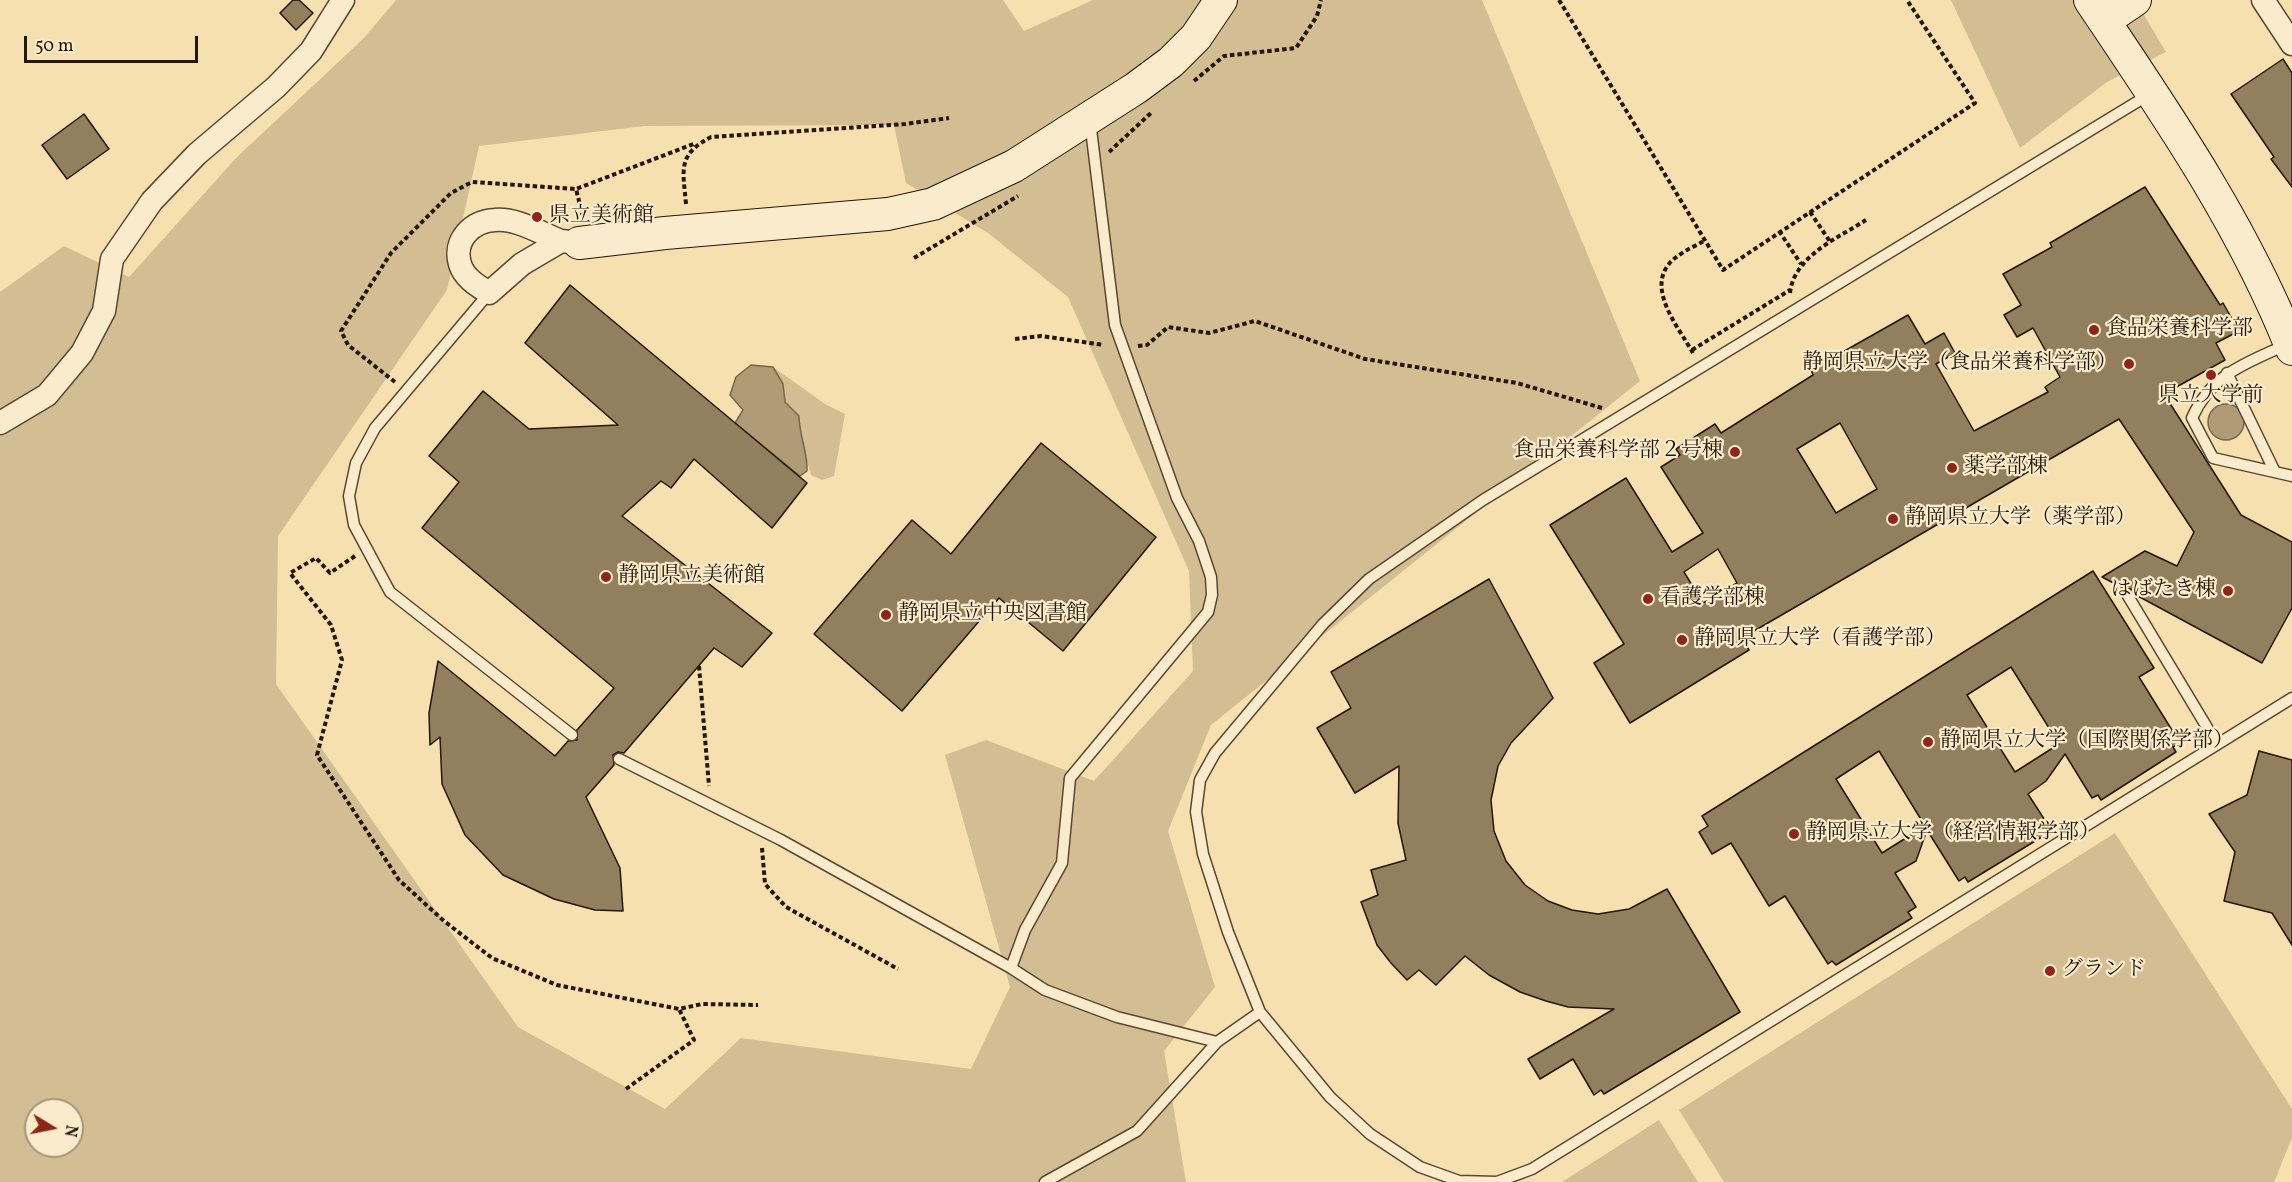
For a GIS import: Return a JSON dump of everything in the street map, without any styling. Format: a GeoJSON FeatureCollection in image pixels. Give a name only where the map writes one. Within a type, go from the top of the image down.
{"type":"FeatureCollection","features":[{"type":"Feature","properties":{"kind":"street"},"geometry":{"type":"LineString","coordinates":[[0,423],[47,395],[82,353],[104,311],[112,259],[152,201],[197,154],[276,87],[311,51],[343,0]]}},
{"type":"Feature","properties":{"kind":"street"},"geometry":{"type":"LineString","coordinates":[[574,234],[522,264],[489,293],[470,281],[460,264],[460,241],[473,225],[495,220],[574,234],[688,231],[888,214],[933,204],[1014,166],[1171,62],[1196,37],[1221,0]]}},
{"type":"Feature","properties":{"kind":"street"},"geometry":{"type":"LineString","coordinates":[[2135,0],[2097,10],[2153,92],[2234,225],[2291,346]]}},
{"type":"Feature","properties":{"kind":"street"},"geometry":{"type":"LineString","coordinates":[[2263,0],[2292,44]]}},
{"type":"Feature","properties":{"kind":"lane"},"geometry":{"type":"LineString","coordinates":[[2153,92],[1483,500],[1369,579],[1323,624],[1215,753],[1200,780],[1196,812],[1202,844],[1228,932],[1260,1012],[1330,1097],[1370,1134],[1420,1167],[1459,1181],[1497,1182],[1532,1169],[2292,698]]}},
{"type":"Feature","properties":{"kind":"lane"},"geometry":{"type":"LineString","coordinates":[[1011,968],[1025,930],[1062,863],[1070,778],[1208,612],[1212,595],[1211,577],[1198,541],[1177,498],[1115,325],[1090,117]]}},
{"type":"Feature","properties":{"kind":"lane"},"geometry":{"type":"LineString","coordinates":[[489,293],[375,428],[356,463],[349,496],[354,525],[365,549],[390,591],[572,735]]}},
{"type":"Feature","properties":{"kind":"lane"},"geometry":{"type":"LineString","coordinates":[[2291,346],[2227,372],[2199,402],[2192,418],[2213,458],[2292,476]]}},
{"type":"Feature","properties":{"kind":"lane"},"geometry":{"type":"LineString","coordinates":[[2227,372],[2275,472]]}},
{"type":"Feature","properties":{"kind":"lane"},"geometry":{"type":"LineString","coordinates":[[2128,596],[2217,744]]}},
{"type":"Feature","properties":{"kind":"lane"},"geometry":{"type":"LineString","coordinates":[[619,759],[768,834],[1011,968],[1045,990],[1117,1017],[1217,1042]]}},
{"type":"Feature","properties":{"kind":"lane"},"geometry":{"type":"LineString","coordinates":[[1045,1182],[1137,1131],[1217,1042],[1260,1012]]}},
{"type":"Feature","properties":{"kind":"path"},"geometry":{"type":"LineString","coordinates":[[1188,84],[1224,56],[1296,48],[1317,16],[1321,0]]}},
{"type":"Feature","properties":{"kind":"path"},"geometry":{"type":"LineString","coordinates":[[1559,0],[1723,270],[1975,103],[1907,0]]}},
{"type":"Feature","properties":{"kind":"path"},"geometry":{"type":"LineString","coordinates":[[1095,163],[1154,110]]}},
{"type":"Feature","properties":{"kind":"path"},"geometry":{"type":"LineString","coordinates":[[406,390],[348,345],[341,331],[391,253],[451,193],[472,182],[576,189],[711,137],[905,124],[949,118]]}},
{"type":"Feature","properties":{"kind":"path"},"geometry":{"type":"LineString","coordinates":[[688,231],[683,163],[692,147],[711,137]]}},
{"type":"Feature","properties":{"kind":"path"},"geometry":{"type":"LineString","coordinates":[[574,234],[576,189]]}},
{"type":"Feature","properties":{"kind":"path"},"geometry":{"type":"LineString","coordinates":[[914,258],[1022,193]]}},
{"type":"Feature","properties":{"kind":"path"},"geometry":{"type":"LineString","coordinates":[[1810,212],[1830,243]]}},
{"type":"Feature","properties":{"kind":"path"},"geometry":{"type":"LineString","coordinates":[[1788,314],[1790,290],[1801,264],[1866,220]]}},
{"type":"Feature","properties":{"kind":"path"},"geometry":{"type":"LineString","coordinates":[[1779,231],[1801,264]]}},
{"type":"Feature","properties":{"kind":"path"},"geometry":{"type":"LineString","coordinates":[[1701,367],[1660,293],[1662,274],[1674,258],[1704,241]]}},
{"type":"Feature","properties":{"kind":"path"},"geometry":{"type":"LineString","coordinates":[[1692,350],[1790,290]]}},
{"type":"Feature","properties":{"kind":"path"},"geometry":{"type":"LineString","coordinates":[[1016,339],[1041,336],[1122,347],[1147,345],[1168,327],[1209,333],[1255,321],[1365,359],[1517,383],[1623,415]]}},
{"type":"Feature","properties":{"kind":"path"},"geometry":{"type":"LineString","coordinates":[[365,549],[330,573],[316,558],[290,573],[331,625],[342,660],[317,755],[399,880],[444,921],[492,958],[557,985],[679,1009],[702,1004],[758,1005]]}},
{"type":"Feature","properties":{"kind":"path"},"geometry":{"type":"LineString","coordinates":[[699,666],[710,805]]}},
{"type":"Feature","properties":{"kind":"path"},"geometry":{"type":"LineString","coordinates":[[768,834],[760,851],[765,884],[786,906],[898,969]]}},
{"type":"Feature","properties":{"kind":"path"},"geometry":{"type":"LineString","coordinates":[[626,1089],[694,1040],[679,1009]]}},
{"type":"Feature","properties":{"kind":"shaded area"},"geometry":{"type":"Polygon","coordinates":[[[396,0],[1003,0],[1024,31],[1093,0],[1482,0],[1640,381],[1211,725],[1168,831],[1215,987],[1164,1051],[1186,1182],[0,1182],[0,292],[64,246],[129,277],[237,157],[363,39],[396,0]],[[894,125],[644,126],[479,146],[447,290],[278,536],[276,684],[518,1027],[665,1109],[741,1038],[971,1069],[1010,987],[945,755],[986,740],[1094,781],[1193,671],[1189,571],[1068,297],[988,233],[906,183],[894,125]]]}},
{"type":"Feature","properties":{"kind":"shaded area"},"geometry":{"type":"Polygon","coordinates":[[[1951,0],[2135,0],[2166,52],[2107,82],[2020,148],[1951,0]]]}},
{"type":"Feature","properties":{"kind":"shaded area"},"geometry":{"type":"Polygon","coordinates":[[[751,365],[773,367],[783,384],[785,402],[799,416],[807,464],[807,471],[800,476],[735,423],[743,410],[730,395],[736,377],[751,365]]]}},
{"type":"Feature","properties":{"kind":"shaded area"},"geometry":{"type":"Polygon","coordinates":[[[773,367],[825,404],[845,414],[834,476],[822,480],[811,475],[800,437],[799,416],[785,402],[783,384],[773,367]]]}},
{"type":"Feature","properties":{"kind":"shaded area"},"geometry":{"type":"Polygon","coordinates":[[[2226,404],[2239,409],[2244,422],[2239,435],[2226,440],[2213,435],[2208,422],[2213,409],[2226,404]]]}},
{"type":"Feature","properties":{"kind":"shaded area","name":"グランド"},"geometry":{"type":"Polygon","coordinates":[[[2115,833],[2292,1109],[2292,1138],[2274,1182],[1724,1182],[1679,1110],[2115,833]]]}},
{"type":"Feature","properties":{"kind":"shaded area"},"geometry":{"type":"Polygon","coordinates":[[[1659,1120],[1698,1182],[1562,1182],[1659,1120]]]}},
{"type":"Feature","properties":{"kind":"building"},"geometry":{"type":"Polygon","coordinates":[[[293,0],[299,0],[313,13],[296,30],[280,13],[293,0]]]}},
{"type":"Feature","properties":{"kind":"building"},"geometry":{"type":"Polygon","coordinates":[[[2283,59],[2292,73],[2292,187],[2271,159],[2274,157],[2231,94],[2283,59]]]}},
{"type":"Feature","properties":{"kind":"building"},"geometry":{"type":"Polygon","coordinates":[[[84,114],[109,149],[67,179],[42,145],[84,114]]]}},
{"type":"Feature","properties":{"kind":"building"},"geometry":{"type":"Polygon","coordinates":[[[2145,187],[2220,305],[2223,303],[2239,331],[2216,343],[2225,360],[2164,394],[2241,515],[2292,542],[2292,608],[2262,663],[2136,595],[2131,589],[2125,589],[2102,577],[2145,551],[2177,566],[2194,532],[2119,419],[1742,638],[1749,650],[1630,723],[1594,663],[1624,644],[1550,525],[1626,478],[1672,552],[1703,533],[1661,467],[1680,455],[1676,449],[1715,424],[1721,433],[1813,375],[1811,370],[1908,315],[1925,344],[1944,333],[1955,353],[1936,364],[1974,431],[2048,392],[2045,387],[2060,377],[2033,328],[2017,337],[2004,315],[2021,305],[2003,274],[2052,247],[2050,243],[2145,187]],[[1840,423],[1797,449],[1836,513],[1877,489],[1840,423]],[[1718,549],[1684,572],[1703,603],[1737,583],[1718,549]]]}},
{"type":"Feature","properties":{"kind":"building"},"geometry":{"type":"Polygon","coordinates":[[[570,285],[807,483],[772,528],[694,459],[671,488],[661,481],[622,516],[772,633],[742,667],[714,648],[624,753],[618,752],[613,755],[614,765],[586,797],[620,868],[623,911],[595,910],[554,899],[503,875],[465,835],[442,784],[440,737],[430,745],[429,713],[438,661],[555,756],[568,741],[577,740],[577,730],[614,688],[422,528],[459,482],[429,456],[483,391],[529,429],[618,425],[525,343],[570,285]]]}},
{"type":"Feature","properties":{"kind":"building"},"geometry":{"type":"Polygon","coordinates":[[[1041,443],[1156,537],[1063,651],[999,598],[902,711],[814,634],[912,520],[951,554],[1041,443]]]}},
{"type":"Feature","properties":{"kind":"building"},"geometry":{"type":"Polygon","coordinates":[[[2093,571],[2154,668],[2139,677],[2180,743],[2173,747],[2176,752],[2101,800],[2098,795],[2092,798],[2065,754],[2046,781],[2028,794],[2048,825],[2042,830],[2045,835],[1968,882],[1965,877],[1959,881],[1927,830],[1916,861],[1895,873],[1916,907],[1908,912],[1912,918],[1836,965],[1832,961],[1828,964],[1785,896],[1769,906],[1731,843],[1712,854],[1699,832],[1708,826],[1702,816],[2093,571]],[[2011,667],[1967,695],[2015,772],[2059,744],[2011,667]],[[1879,751],[1836,779],[1882,853],[1925,826],[1879,751]]]}},
{"type":"Feature","properties":{"kind":"building"},"geometry":{"type":"Polygon","coordinates":[[[1489,579],[1553,698],[1511,743],[1498,766],[1491,800],[1494,831],[1506,861],[1525,885],[1548,901],[1572,910],[1598,914],[1629,909],[1667,889],[1740,1012],[1604,1094],[1601,1090],[1594,1095],[1573,1059],[1540,1079],[1528,1059],[1614,1009],[1568,1007],[1520,992],[1489,975],[1465,956],[1436,985],[1419,970],[1407,980],[1391,963],[1377,945],[1361,902],[1378,895],[1371,870],[1406,860],[1398,823],[1399,766],[1355,793],[1317,728],[1351,708],[1331,672],[1489,579]]]}},
{"type":"Feature","properties":{"kind":"building"},"geometry":{"type":"Polygon","coordinates":[[[2259,751],[2292,760],[2292,945],[2272,913],[2224,901],[2235,852],[2209,814],[2247,795],[2259,751]]]}},
{"type":"Feature","properties":{"kind":"place","name":"県立美術館"},"geometry":{"type":"Point","coordinates":[537,217]}},
{"type":"Feature","properties":{"kind":"place","name":"食品栄養科学部"},"geometry":{"type":"Point","coordinates":[2094,330]}},
{"type":"Feature","properties":{"kind":"place","name":"静岡県立大学（食品栄養科学部）"},"geometry":{"type":"Point","coordinates":[2129,364]}},
{"type":"Feature","properties":{"kind":"place","name":"県立大学前"},"geometry":{"type":"Point","coordinates":[2211,375]}},
{"type":"Feature","properties":{"kind":"place","name":"食品栄養科学部２号棟"},"geometry":{"type":"Point","coordinates":[1735,452]}},
{"type":"Feature","properties":{"kind":"place","name":"薬学部棟"},"geometry":{"type":"Point","coordinates":[1952,468]}},
{"type":"Feature","properties":{"kind":"place","name":"静岡県立大学（薬学部）"},"geometry":{"type":"Point","coordinates":[1893,519]}},
{"type":"Feature","properties":{"kind":"place","name":"静岡県立美術館"},"geometry":{"type":"Point","coordinates":[606,577]}},
{"type":"Feature","properties":{"kind":"place","name":"はばたき棟"},"geometry":{"type":"Point","coordinates":[2228,591]}},
{"type":"Feature","properties":{"kind":"place","name":"看護学部棟"},"geometry":{"type":"Point","coordinates":[1648,599]}},
{"type":"Feature","properties":{"kind":"place","name":"静岡県立中央図書館"},"geometry":{"type":"Point","coordinates":[886,615]}},
{"type":"Feature","properties":{"kind":"place","name":"静岡県立大学（看護学部）"},"geometry":{"type":"Point","coordinates":[1682,640]}},
{"type":"Feature","properties":{"kind":"place","name":"静岡県立大学（国際関係学部）"},"geometry":{"type":"Point","coordinates":[1928,742]}},
{"type":"Feature","properties":{"kind":"place","name":"静岡県立大学（経営情報学部）"},"geometry":{"type":"Point","coordinates":[1794,834]}},
{"type":"Feature","properties":{"kind":"place","name":"グランド"},"geometry":{"type":"Point","coordinates":[2050,971]}}]}
